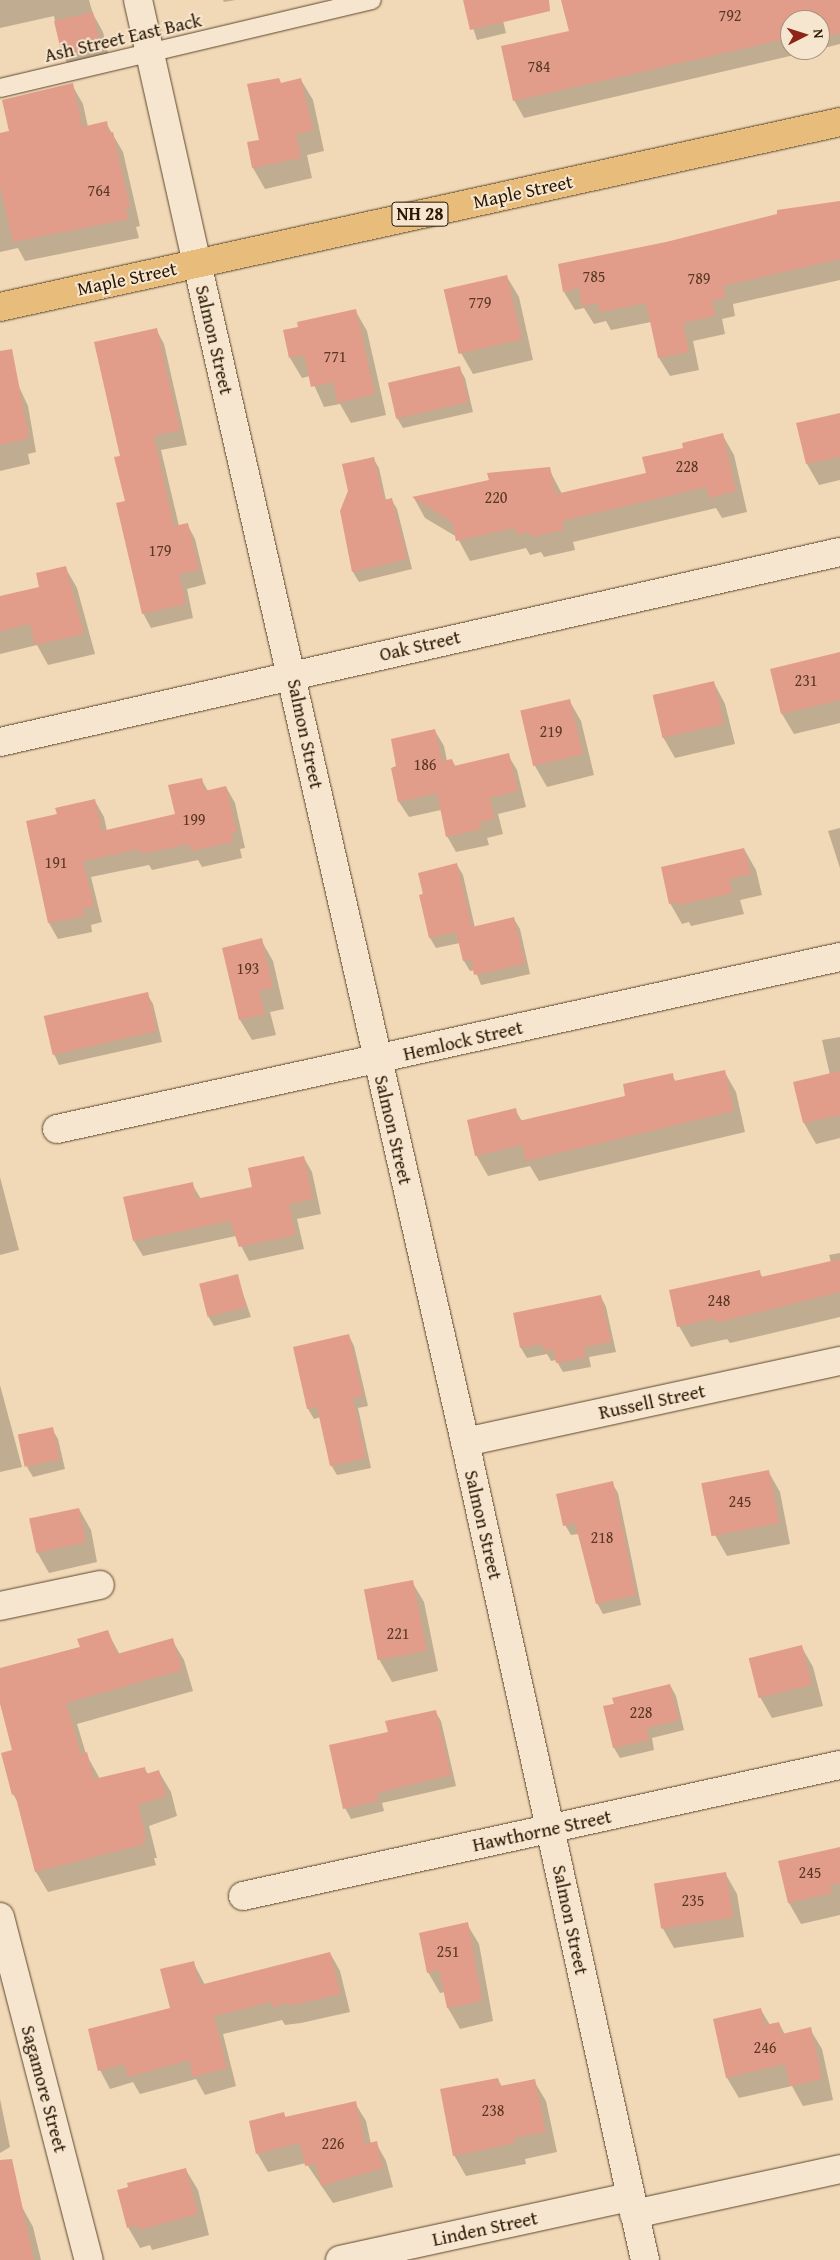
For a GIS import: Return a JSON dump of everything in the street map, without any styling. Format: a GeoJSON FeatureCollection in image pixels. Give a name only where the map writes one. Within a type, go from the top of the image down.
{"type":"FeatureCollection","features":[{"type":"Feature","properties":{"kind":"main road","name":"Maple Street"},"geometry":{"type":"LineString","coordinates":[[0,307],[840,122]]}},
{"type":"Feature","properties":{"kind":"street","name":"Salmon Street"},"geometry":{"type":"LineString","coordinates":[[138,0],[465,1442],[645,2260]]}},
{"type":"Feature","properties":{"kind":"street","name":"Oak Street"},"geometry":{"type":"LineString","coordinates":[[0,742],[840,552]]}},
{"type":"Feature","properties":{"kind":"street","name":"Hemlock Street"},"geometry":{"type":"LineString","coordinates":[[56,1129],[378,1060],[840,957]]}},
{"type":"Feature","properties":{"kind":"street","name":"Russell Street"},"geometry":{"type":"LineString","coordinates":[[465,1442],[840,1361]]}},
{"type":"Feature","properties":{"kind":"street"},"geometry":{"type":"LineString","coordinates":[[0,1606],[100,1585]]}},
{"type":"Feature","properties":{"kind":"street","name":"Hawthorne Street"},"geometry":{"type":"LineString","coordinates":[[243,1896],[840,1765]]}},
{"type":"Feature","properties":{"kind":"street","name":"Sagamore Street"},"geometry":{"type":"LineString","coordinates":[[0,1917],[89,2260]]}},
{"type":"Feature","properties":{"kind":"street","name":"Linden Street"},"geometry":{"type":"LineString","coordinates":[[340,2260],[840,2169]]}},
{"type":"Feature","properties":{"kind":"lane","name":"Ash Street East Back"},"geometry":{"type":"LineString","coordinates":[[0,88],[151,54],[372,0]]}},
{"type":"Feature","properties":{"kind":"building"},"geometry":{"type":"Polygon","coordinates":[[[463,0],[549,0],[550,11],[470,30],[463,0]]]}},
{"type":"Feature","properties":{"kind":"building"},"geometry":{"type":"Polygon","coordinates":[[[561,0],[840,0],[840,33],[830,36],[830,10],[780,10],[780,40],[513,101],[501,46],[569,31],[561,0]]]}},
{"type":"Feature","properties":{"kind":"building"},"geometry":{"type":"Polygon","coordinates":[[[93,12],[101,46],[62,55],[54,21],[93,12]]]}},
{"type":"Feature","properties":{"kind":"building"},"geometry":{"type":"Polygon","coordinates":[[[279,78],[281,83],[301,78],[313,130],[296,134],[301,158],[252,168],[247,142],[259,140],[247,84],[279,78]]]}},
{"type":"Feature","properties":{"kind":"building"},"geometry":{"type":"Polygon","coordinates":[[[73,83],[82,127],[107,121],[109,133],[113,132],[130,207],[126,208],[129,219],[13,242],[0,186],[0,133],[9,131],[2,100],[73,83]]]}},
{"type":"Feature","properties":{"kind":"building"},"geometry":{"type":"Polygon","coordinates":[[[840,201],[840,259],[723,286],[726,297],[712,301],[715,316],[683,323],[689,352],[658,358],[646,303],[600,312],[598,303],[582,306],[579,288],[563,292],[558,264],[666,242],[777,214],[777,210],[840,201]]]}},
{"type":"Feature","properties":{"kind":"building"},"geometry":{"type":"Polygon","coordinates":[[[507,275],[522,339],[459,354],[444,290],[507,275]]]}},
{"type":"Feature","properties":{"kind":"building"},"geometry":{"type":"Polygon","coordinates":[[[356,309],[375,394],[338,403],[333,382],[311,387],[304,355],[289,358],[283,330],[298,327],[297,322],[356,309]]]}},
{"type":"Feature","properties":{"kind":"building"},"geometry":{"type":"Polygon","coordinates":[[[157,328],[180,430],[154,436],[174,526],[188,523],[199,570],[179,574],[186,604],[142,614],[116,503],[125,501],[114,457],[120,456],[94,342],[157,328]]]}},
{"type":"Feature","properties":{"kind":"building"},"geometry":{"type":"Polygon","coordinates":[[[12,349],[29,438],[0,445],[0,351],[12,349]]]}},
{"type":"Feature","properties":{"kind":"building"},"geometry":{"type":"Polygon","coordinates":[[[460,366],[468,402],[396,419],[388,383],[460,366]]]}},
{"type":"Feature","properties":{"kind":"building"},"geometry":{"type":"Polygon","coordinates":[[[840,413],[840,457],[806,464],[796,423],[840,413]]]}},
{"type":"Feature","properties":{"kind":"building"},"geometry":{"type":"Polygon","coordinates":[[[723,433],[736,491],[709,498],[706,487],[562,521],[564,530],[531,537],[530,532],[517,535],[515,528],[456,541],[452,522],[412,497],[489,480],[487,473],[550,467],[556,494],[646,473],[642,457],[683,448],[682,443],[723,433]]]}},
{"type":"Feature","properties":{"kind":"building"},"geometry":{"type":"Polygon","coordinates":[[[374,457],[384,500],[392,498],[407,559],[352,572],[340,511],[348,491],[342,464],[374,457]]]}},
{"type":"Feature","properties":{"kind":"building"},"geometry":{"type":"Polygon","coordinates":[[[66,566],[84,634],[35,645],[30,624],[0,631],[0,596],[39,587],[36,573],[66,566]]]}},
{"type":"Feature","properties":{"kind":"building"},"geometry":{"type":"Polygon","coordinates":[[[840,652],[840,700],[781,714],[770,669],[840,652]]]}},
{"type":"Feature","properties":{"kind":"building"},"geometry":{"type":"Polygon","coordinates":[[[714,681],[724,724],[663,738],[653,695],[714,681]]]}},
{"type":"Feature","properties":{"kind":"building"},"geometry":{"type":"Polygon","coordinates":[[[570,699],[583,755],[533,766],[520,710],[570,699]]]}},
{"type":"Feature","properties":{"kind":"building"},"geometry":{"type":"Polygon","coordinates":[[[435,729],[442,761],[452,759],[454,766],[509,753],[518,791],[489,798],[495,818],[479,823],[481,829],[446,837],[437,793],[398,802],[391,768],[396,766],[391,739],[435,729]]]}},
{"type":"Feature","properties":{"kind":"building"},"geometry":{"type":"Polygon","coordinates":[[[202,778],[205,791],[226,786],[237,832],[231,833],[233,842],[191,851],[190,844],[141,854],[140,849],[83,861],[94,906],[82,909],[84,916],[48,923],[26,821],[57,814],[55,808],[95,799],[102,831],[175,814],[168,785],[202,778]]]}},
{"type":"Feature","properties":{"kind":"building"},"geometry":{"type":"Polygon","coordinates":[[[744,848],[751,874],[729,879],[733,893],[678,905],[677,902],[669,904],[661,867],[744,848]]]}},
{"type":"Feature","properties":{"kind":"building"},"geometry":{"type":"Polygon","coordinates":[[[457,863],[472,927],[514,917],[525,964],[474,975],[471,959],[463,961],[456,932],[429,938],[419,895],[423,894],[418,873],[457,863]]]}},
{"type":"Feature","properties":{"kind":"building"},"geometry":{"type":"Polygon","coordinates":[[[262,938],[273,988],[259,991],[265,1014],[239,1020],[222,948],[262,938]]]}},
{"type":"Feature","properties":{"kind":"building"},"geometry":{"type":"Polygon","coordinates":[[[148,992],[157,1031],[53,1055],[44,1016],[148,992]]]}},
{"type":"Feature","properties":{"kind":"building"},"geometry":{"type":"Polygon","coordinates":[[[725,1070],[734,1111],[526,1161],[522,1145],[475,1156],[467,1120],[516,1108],[519,1121],[625,1096],[623,1084],[673,1073],[674,1081],[725,1070]]]}},
{"type":"Feature","properties":{"kind":"building"},"geometry":{"type":"Polygon","coordinates":[[[840,1071],[840,1115],[803,1123],[793,1082],[840,1071]]]}},
{"type":"Feature","properties":{"kind":"building"},"geometry":{"type":"Polygon","coordinates":[[[304,1156],[313,1199],[289,1204],[296,1235],[239,1247],[230,1221],[133,1241],[123,1197],[193,1182],[196,1199],[252,1187],[248,1168],[304,1156]]]}},
{"type":"Feature","properties":{"kind":"building"},"geometry":{"type":"Polygon","coordinates":[[[840,1259],[840,1292],[716,1323],[715,1318],[677,1327],[669,1290],[760,1270],[761,1277],[840,1259]]]}},
{"type":"Feature","properties":{"kind":"building"},"geometry":{"type":"Polygon","coordinates":[[[238,1274],[246,1307],[207,1317],[199,1284],[238,1274]]]}},
{"type":"Feature","properties":{"kind":"building"},"geometry":{"type":"Polygon","coordinates":[[[601,1295],[611,1342],[584,1347],[586,1357],[556,1363],[553,1349],[544,1351],[542,1344],[520,1348],[513,1313],[601,1295]]]}},
{"type":"Feature","properties":{"kind":"building"},"geometry":{"type":"Polygon","coordinates":[[[349,1334],[363,1396],[353,1398],[366,1458],[330,1466],[317,1407],[307,1409],[293,1347],[349,1334]]]}},
{"type":"Feature","properties":{"kind":"building"},"geometry":{"type":"Polygon","coordinates":[[[53,1427],[60,1459],[25,1467],[18,1434],[53,1427]]]}},
{"type":"Feature","properties":{"kind":"building"},"geometry":{"type":"Polygon","coordinates":[[[769,1470],[779,1523],[712,1536],[701,1483],[769,1470]]]}},
{"type":"Feature","properties":{"kind":"building"},"geometry":{"type":"Polygon","coordinates":[[[613,1481],[636,1595],[596,1604],[575,1523],[563,1526],[556,1494],[613,1481]]]}},
{"type":"Feature","properties":{"kind":"building"},"geometry":{"type":"Polygon","coordinates":[[[79,1508],[86,1542],[36,1553],[29,1519],[79,1508]]]}},
{"type":"Feature","properties":{"kind":"building"},"geometry":{"type":"Polygon","coordinates":[[[413,1580],[427,1651],[378,1660],[364,1590],[413,1580]]]}},
{"type":"Feature","properties":{"kind":"building"},"geometry":{"type":"Polygon","coordinates":[[[108,1630],[117,1654],[173,1638],[182,1670],[66,1703],[81,1754],[87,1752],[94,1779],[145,1767],[146,1774],[159,1770],[166,1796],[138,1805],[146,1837],[143,1838],[145,1844],[35,1872],[15,1794],[12,1795],[1,1753],[12,1750],[0,1703],[0,1668],[80,1647],[77,1639],[108,1630]]]}},
{"type":"Feature","properties":{"kind":"building"},"geometry":{"type":"Polygon","coordinates":[[[802,1645],[812,1685],[759,1698],[749,1658],[802,1645]]]}},
{"type":"Feature","properties":{"kind":"building"},"geometry":{"type":"Polygon","coordinates":[[[670,1684],[679,1720],[647,1728],[649,1740],[613,1748],[603,1706],[614,1704],[612,1698],[670,1684]]]}},
{"type":"Feature","properties":{"kind":"building"},"geometry":{"type":"Polygon","coordinates":[[[436,1710],[451,1775],[377,1793],[379,1801],[343,1809],[329,1745],[388,1732],[385,1721],[436,1710]]]}},
{"type":"Feature","properties":{"kind":"building"},"geometry":{"type":"Polygon","coordinates":[[[840,1847],[840,1883],[830,1885],[832,1893],[788,1903],[778,1861],[840,1847]]]}},
{"type":"Feature","properties":{"kind":"building"},"geometry":{"type":"Polygon","coordinates":[[[726,1872],[733,1917],[661,1929],[654,1883],[726,1872]]]}},
{"type":"Feature","properties":{"kind":"building"},"geometry":{"type":"Polygon","coordinates":[[[468,1922],[482,2001],[447,2008],[439,1970],[427,1973],[419,1933],[468,1922]]]}},
{"type":"Feature","properties":{"kind":"building"},"geometry":{"type":"Polygon","coordinates":[[[330,1952],[341,1994],[289,2006],[289,2003],[273,2007],[272,2002],[214,2016],[227,2068],[193,2077],[189,2060],[128,2077],[124,2064],[98,2071],[88,2029],[170,2008],[160,1969],[194,1961],[200,1985],[330,1952]]]}},
{"type":"Feature","properties":{"kind":"building"},"geometry":{"type":"Polygon","coordinates":[[[761,2008],[765,2025],[779,2022],[782,2034],[811,2027],[822,2079],[790,2086],[785,2064],[726,2078],[713,2019],[761,2008]]]}},
{"type":"Feature","properties":{"kind":"building"},"geometry":{"type":"Polygon","coordinates":[[[498,2078],[500,2086],[535,2079],[546,2132],[514,2138],[515,2143],[453,2156],[440,2089],[498,2078]]]}},
{"type":"Feature","properties":{"kind":"building"},"geometry":{"type":"Polygon","coordinates":[[[356,2101],[365,2144],[377,2141],[383,2168],[321,2186],[316,2164],[305,2166],[300,2143],[256,2154],[249,2121],[284,2112],[285,2117],[356,2101]]]}},
{"type":"Feature","properties":{"kind":"building"},"geometry":{"type":"Polygon","coordinates":[[[12,2159],[34,2260],[0,2260],[0,2160],[12,2159]]]}},
{"type":"Feature","properties":{"kind":"building"},"geometry":{"type":"Polygon","coordinates":[[[186,2168],[198,2214],[139,2230],[138,2225],[127,2228],[117,2190],[128,2187],[127,2183],[186,2168]]]}}]}
